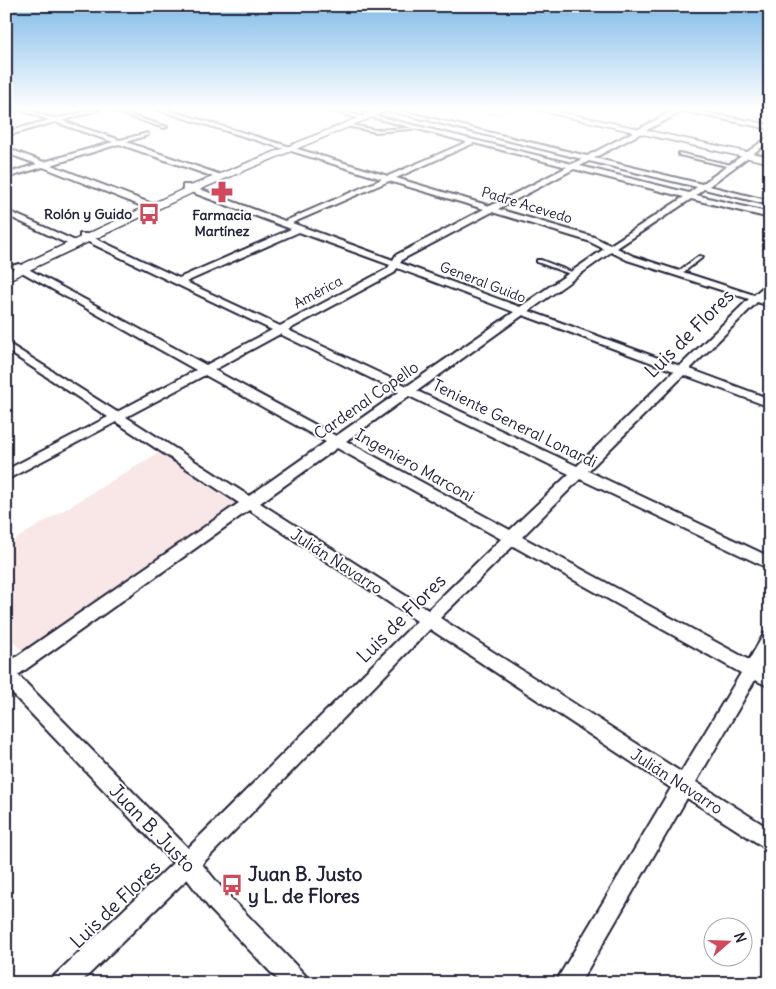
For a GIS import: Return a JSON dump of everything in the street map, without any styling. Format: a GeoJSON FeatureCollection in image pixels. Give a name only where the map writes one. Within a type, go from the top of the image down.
{"type":"FeatureCollection","features":[{"type":"Feature","properties":{"kind":"main road"},"geometry":{"type":"LineString","coordinates":[[80,240],[147,205],[271,155]]}},
{"type":"Feature","properties":{"kind":"main road"},"geometry":{"type":"LineString","coordinates":[[751,155],[770,160]]}},
{"type":"Feature","properties":{"kind":"main road"},"geometry":{"type":"LineString","coordinates":[[6,277],[16,269],[189,188]]}},
{"type":"Feature","properties":{"kind":"street"},"geometry":{"type":"LineString","coordinates":[[19,155],[147,205]]}},
{"type":"Feature","properties":{"kind":"street"},"geometry":{"type":"LineString","coordinates":[[6,176],[75,155]]}},
{"type":"Feature","properties":{"kind":"street"},"geometry":{"type":"LineString","coordinates":[[156,155],[217,176]]}},
{"type":"Feature","properties":{"kind":"street","name":"Padre Acevedo"},"geometry":{"type":"LineString","coordinates":[[313,155],[591,239],[610,249],[678,274],[763,301]]}},
{"type":"Feature","properties":{"kind":"street"},"geometry":{"type":"LineString","coordinates":[[286,223],[442,155]]}},
{"type":"Feature","properties":{"kind":"street"},"geometry":{"type":"LineString","coordinates":[[530,155],[770,216]]}},
{"type":"Feature","properties":{"kind":"street"},"geometry":{"type":"LineString","coordinates":[[574,155],[770,203]]}},
{"type":"Feature","properties":{"kind":"street","name":"América"},"geometry":{"type":"LineString","coordinates":[[6,476],[391,270],[400,257],[592,155]]}},
{"type":"Feature","properties":{"kind":"street","name":"Cardenal Copello"},"geometry":{"type":"LineString","coordinates":[[6,675],[574,274],[703,187],[745,155]]}},
{"type":"Feature","properties":{"kind":"street","name":"General Guido"},"geometry":{"type":"LineString","coordinates":[[189,188],[770,404]]}},
{"type":"Feature","properties":{"kind":"street","name":"Teniente General Lonardi"},"geometry":{"type":"LineString","coordinates":[[6,212],[180,281],[770,564]]}},
{"type":"Feature","properties":{"kind":"street"},"geometry":{"type":"LineString","coordinates":[[180,281],[300,228]]}},
{"type":"Feature","properties":{"kind":"street","name":"Ingeniero Marconi"},"geometry":{"type":"LineString","coordinates":[[16,269],[205,370],[770,680]]}},
{"type":"Feature","properties":{"kind":"street","name":"Luis de Flores"},"geometry":{"type":"LineString","coordinates":[[64,983],[188,863],[428,620],[682,371],[763,301],[770,284]]}},
{"type":"Feature","properties":{"kind":"street","name":"Julián Navarro"},"geometry":{"type":"LineString","coordinates":[[6,345],[248,504],[770,841]]}},
{"type":"Feature","properties":{"kind":"street"},"geometry":{"type":"LineString","coordinates":[[567,983],[770,639]]}},
{"type":"Feature","properties":{"kind":"street","name":"Juan B. Justo"},"geometry":{"type":"LineString","coordinates":[[6,675],[188,863],[218,901],[297,983]]}},
{"type":"Feature","properties":{"kind":"lane"},"geometry":{"type":"LineString","coordinates":[[685,155],[731,166]]}},
{"type":"Feature","properties":{"kind":"lane"},"geometry":{"type":"LineString","coordinates":[[678,274],[701,257]]}},
{"type":"Feature","properties":{"kind":"lane"},"geometry":{"type":"LineString","coordinates":[[538,261],[574,274]]}},
{"type":"Feature","properties":{"kind":"shaded area"},"geometry":{"type":"Polygon","coordinates":[[[158,453],[238,503],[26,654],[6,635],[6,545],[158,453]]]}},
{"type":"Feature","properties":{"kind":"place","name":"Farmacia Martínez"},"geometry":{"type":"Point","coordinates":[222,192]}},
{"type":"Feature","properties":{"kind":"place","name":"Rolón y Guido"},"geometry":{"type":"Point","coordinates":[149,214]}},
{"type":"Feature","properties":{"kind":"place","name":"Juan B. Justo y L. de Flores"},"geometry":{"type":"Point","coordinates":[232,885]}}]}
